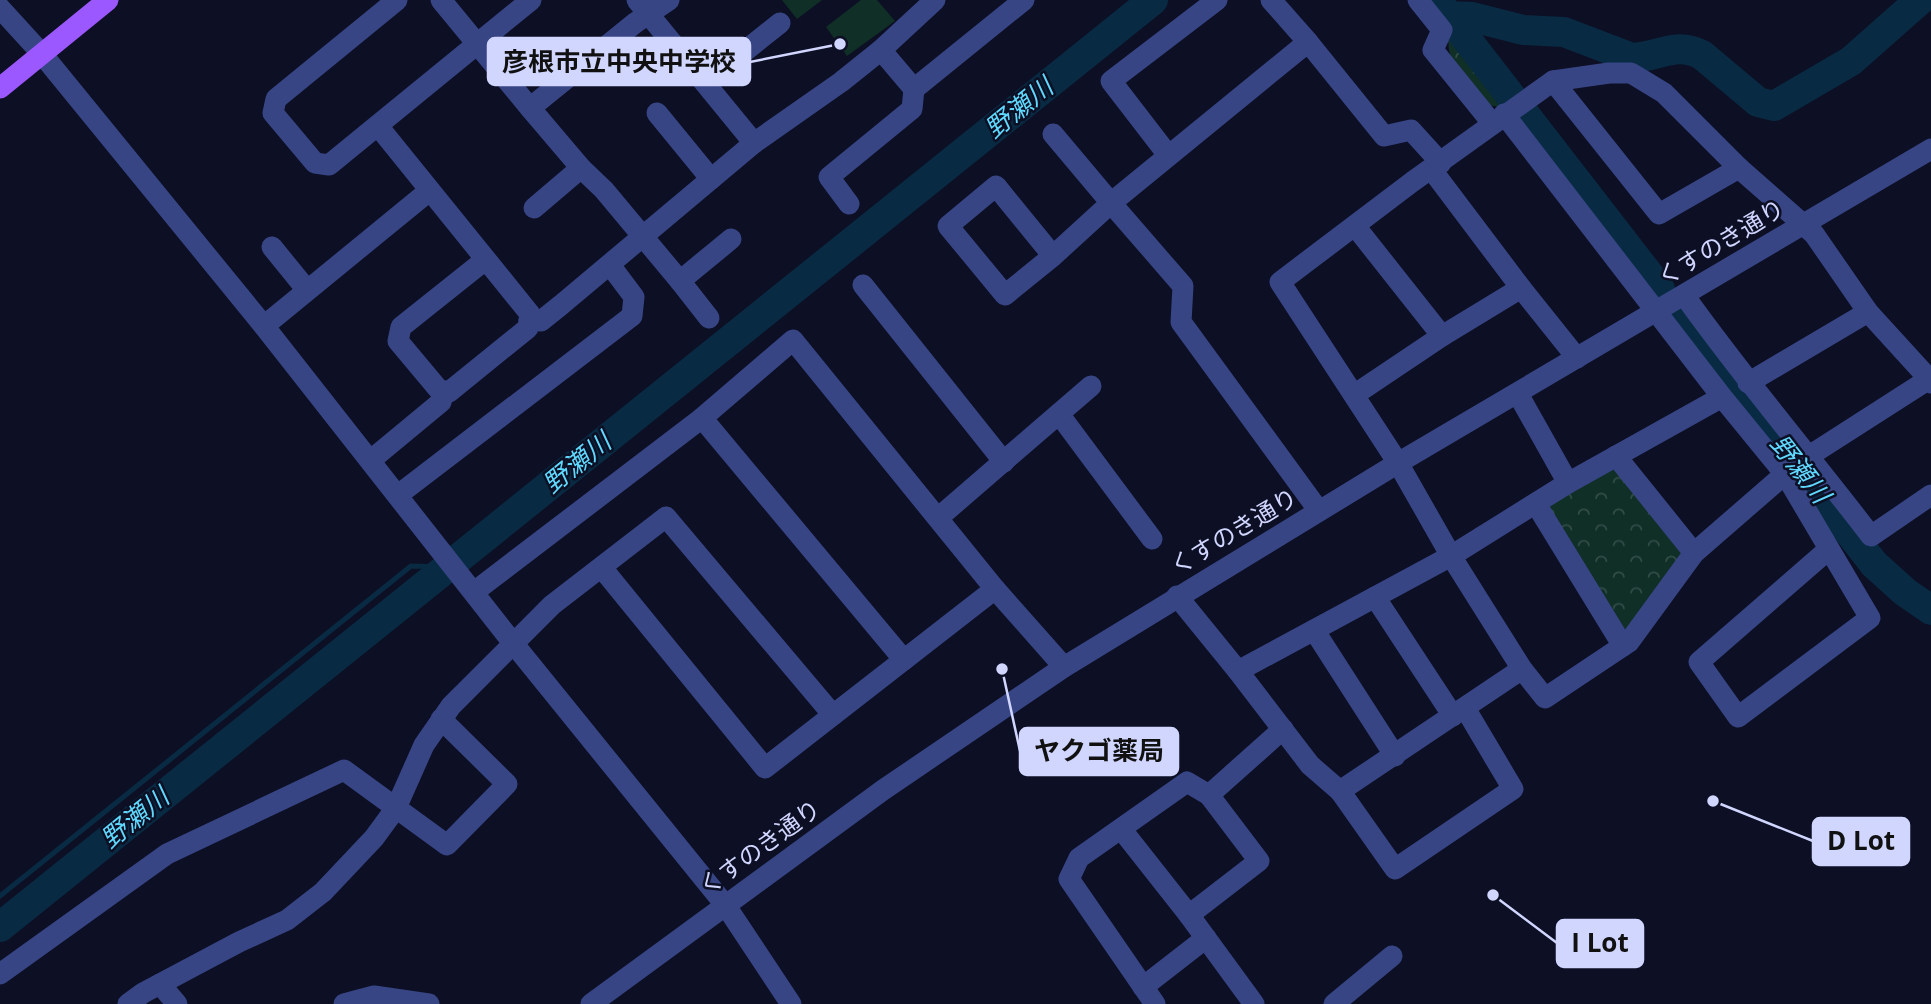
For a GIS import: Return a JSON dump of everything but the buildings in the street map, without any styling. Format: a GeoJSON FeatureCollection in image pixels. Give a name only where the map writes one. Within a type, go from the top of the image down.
{"type":"FeatureCollection","features":[{"type":"Feature","properties":{"kind":"main road"},"geometry":{"type":"LineString","coordinates":[[0,88],[108,0]]}},
{"type":"Feature","properties":{"kind":"street"},"geometry":{"type":"LineString","coordinates":[[397,0],[276,99],[273,113],[315,163],[329,165],[531,0]]}},
{"type":"Feature","properties":{"kind":"street"},"geometry":{"type":"LineString","coordinates":[[441,0],[581,168],[604,190],[642,235],[709,318]]}},
{"type":"Feature","properties":{"kind":"street"},"geometry":{"type":"LineString","coordinates":[[530,108],[643,7],[669,0]]}},
{"type":"Feature","properties":{"kind":"street"},"geometry":{"type":"LineString","coordinates":[[529,320],[541,321],[754,143],[841,82],[881,50],[935,0]]}},
{"type":"Feature","properties":{"kind":"street"},"geometry":{"type":"LineString","coordinates":[[849,204],[829,177],[912,109],[914,89],[1024,0]]}},
{"type":"Feature","properties":{"kind":"street"},"geometry":{"type":"LineString","coordinates":[[1168,155],[1111,81],[1217,0]]}},
{"type":"Feature","properties":{"kind":"street"},"geometry":{"type":"LineString","coordinates":[[1271,0],[1384,136],[1411,130],[1521,288],[1577,358]]}},
{"type":"Feature","properties":{"kind":"street"},"geometry":{"type":"LineString","coordinates":[[1418,0],[1442,30],[1433,50],[1507,112],[1722,397],[1871,536],[1931,495]]}},
{"type":"Feature","properties":{"kind":"street"},"geometry":{"type":"LineString","coordinates":[[643,7],[754,143]]}},
{"type":"Feature","properties":{"kind":"street"},"geometry":{"type":"LineString","coordinates":[[0,8],[42,54],[264,326],[513,643],[726,906],[791,1004]]}},
{"type":"Feature","properties":{"kind":"street"},"geometry":{"type":"LineString","coordinates":[[705,83],[780,23]]}},
{"type":"Feature","properties":{"kind":"street"},"geometry":{"type":"LineString","coordinates":[[1053,256],[996,186],[948,226],[1005,295],[1053,256],[1111,202],[1308,42]]}},
{"type":"Feature","properties":{"kind":"street"},"geometry":{"type":"LineString","coordinates":[[881,50],[914,89]]}},
{"type":"Feature","properties":{"kind":"street"},"geometry":{"type":"LineString","coordinates":[[1609,73],[1632,74],[1664,93],[1739,168],[1814,234],[1868,312],[1930,381],[1797,465],[1695,553],[1629,642],[1545,698],[1522,669],[1451,556],[1398,463],[1280,282],[1507,112],[1553,81],[1609,73]]}},
{"type":"Feature","properties":{"kind":"street"},"geometry":{"type":"LineString","coordinates":[[1553,81],[1658,214],[1739,168]]}},
{"type":"Feature","properties":{"kind":"street"},"geometry":{"type":"LineString","coordinates":[[657,113],[711,178]]}},
{"type":"Feature","properties":{"kind":"street"},"geometry":{"type":"LineString","coordinates":[[378,126],[530,314],[528,328],[449,392],[439,390],[398,341],[401,327],[485,260]]}},
{"type":"Feature","properties":{"kind":"street"},"geometry":{"type":"LineString","coordinates":[[1053,134],[1184,286],[1181,322],[1319,511]]}},
{"type":"Feature","properties":{"kind":"street","name":"くすのき通り"},"geometry":{"type":"LineString","coordinates":[[592,1004],[883,790],[1064,667],[1398,463],[1931,149]]}},
{"type":"Feature","properties":{"kind":"street"},"geometry":{"type":"LineString","coordinates":[[534,208],[581,168]]}},
{"type":"Feature","properties":{"kind":"street"},"geometry":{"type":"LineString","coordinates":[[264,326],[429,191]]}},
{"type":"Feature","properties":{"kind":"street"},"geometry":{"type":"LineString","coordinates":[[1355,226],[1442,336]]}},
{"type":"Feature","properties":{"kind":"street"},"geometry":{"type":"LineString","coordinates":[[680,281],[731,239]]}},
{"type":"Feature","properties":{"kind":"street"},"geometry":{"type":"LineString","coordinates":[[272,247],[307,290]]}},
{"type":"Feature","properties":{"kind":"street"},"geometry":{"type":"LineString","coordinates":[[398,495],[632,316],[634,297],[610,265]]}},
{"type":"Feature","properties":{"kind":"street"},"geometry":{"type":"LineString","coordinates":[[863,285],[1004,462]]}},
{"type":"Feature","properties":{"kind":"street"},"geometry":{"type":"LineString","coordinates":[[1354,395],[1442,336],[1521,288]]}},
{"type":"Feature","properties":{"kind":"street"},"geometry":{"type":"LineString","coordinates":[[1684,295],[1748,383],[1797,465],[1829,549],[1870,618],[1738,717],[1699,662],[1829,549]]}},
{"type":"Feature","properties":{"kind":"street"},"geometry":{"type":"LineString","coordinates":[[1748,383],[1868,312]]}},
{"type":"Feature","properties":{"kind":"street"},"geometry":{"type":"LineString","coordinates":[[469,586],[702,418],[793,340],[995,589],[1064,667]]}},
{"type":"Feature","properties":{"kind":"street"},"geometry":{"type":"LineString","coordinates":[[938,518],[1091,386]]}},
{"type":"Feature","properties":{"kind":"street"},"geometry":{"type":"LineString","coordinates":[[371,460],[441,402],[444,391]]}},
{"type":"Feature","properties":{"kind":"street"},"geometry":{"type":"LineString","coordinates":[[1518,394],[1568,482]]}},
{"type":"Feature","properties":{"kind":"street"},"geometry":{"type":"LineString","coordinates":[[1238,671],[1451,556],[1568,482],[1722,397]]}},
{"type":"Feature","properties":{"kind":"street"},"geometry":{"type":"LineString","coordinates":[[1059,414],[1152,539]]}},
{"type":"Feature","properties":{"kind":"street"},"geometry":{"type":"LineString","coordinates":[[702,418],[904,660]]}},
{"type":"Feature","properties":{"kind":"street"},"geometry":{"type":"LineString","coordinates":[[1616,456],[1695,553]]}},
{"type":"Feature","properties":{"kind":"street"},"geometry":{"type":"LineString","coordinates":[[1535,504],[1623,646]]}},
{"type":"Feature","properties":{"kind":"street"},"geometry":{"type":"LineString","coordinates":[[128,1004],[239,942],[287,920],[323,892],[374,838],[396,808],[424,745],[441,719],[552,605],[666,517],[833,715]]}},
{"type":"Feature","properties":{"kind":"street"},"geometry":{"type":"LineString","coordinates":[[602,568],[765,768],[995,589]]}},
{"type":"Feature","properties":{"kind":"street"},"geometry":{"type":"LineString","coordinates":[[1177,596],[1310,765],[1340,791],[1395,869],[1513,789],[1375,597]]}},
{"type":"Feature","properties":{"kind":"street"},"geometry":{"type":"LineString","coordinates":[[1314,630],[1395,756]]}},
{"type":"Feature","properties":{"kind":"street"},"geometry":{"type":"LineString","coordinates":[[1340,791],[1522,669]]}},
{"type":"Feature","properties":{"kind":"street"},"geometry":{"type":"LineString","coordinates":[[0,974],[167,854],[344,770],[447,845],[507,784],[441,719]]}},
{"type":"Feature","properties":{"kind":"street"},"geometry":{"type":"LineString","coordinates":[[1209,794],[1283,729]]}},
{"type":"Feature","properties":{"kind":"street"},"geometry":{"type":"LineString","coordinates":[[1189,915],[1259,861],[1209,794],[1187,782],[1079,858],[1069,879],[1149,995],[1206,938]]}},
{"type":"Feature","properties":{"kind":"street"},"geometry":{"type":"LineString","coordinates":[[1122,830],[1255,1004]]}},
{"type":"Feature","properties":{"kind":"street"},"geometry":{"type":"LineString","coordinates":[[1334,1004],[1392,956]]}},
{"type":"Feature","properties":{"kind":"street"},"geometry":{"type":"LineString","coordinates":[[160,984],[177,1004]]}},
{"type":"Feature","properties":{"kind":"street"},"geometry":{"type":"LineString","coordinates":[[344,1004],[374,996],[425,1004]]}},
{"type":"Feature","properties":{"kind":"green space"},"geometry":{"type":"Polygon","coordinates":[[[782,0],[822,0],[797,19],[782,0]]]}},
{"type":"Feature","properties":{"kind":"green space"},"geometry":{"type":"Polygon","coordinates":[[[861,0],[877,0],[895,21],[847,56],[826,27],[861,0]]]}},
{"type":"Feature","properties":{"kind":"green space"},"geometry":{"type":"Polygon","coordinates":[[[1450,32],[1505,103],[1501,107],[1486,105],[1458,72],[1450,53],[1450,32]]]}},
{"type":"Feature","properties":{"kind":"green space"},"geometry":{"type":"Polygon","coordinates":[[[1608,468],[1618,468],[1682,548],[1683,560],[1631,628],[1625,629],[1546,510],[1549,502],[1608,468]]]}},
{"type":"Feature","properties":{"kind":"waterway","name":"野瀬川"},"geometry":{"type":"LineString","coordinates":[[0,927],[1153,0]]}},
{"type":"Feature","properties":{"kind":"waterway"},"geometry":{"type":"LineString","coordinates":[[1449,16],[1472,17],[1523,30],[1564,32],[1632,58],[1684,49],[1693,51],[1702,55],[1758,102],[1774,106],[1851,61],[1920,0]]}},
{"type":"Feature","properties":{"kind":"waterway","name":"野瀬川"},"geometry":{"type":"LineString","coordinates":[[1441,6],[1660,289]]}},
{"type":"Feature","properties":{"kind":"waterway","name":"野瀬川"},"geometry":{"type":"LineString","coordinates":[[1681,317],[1874,564],[1905,592],[1931,610]]}},
{"type":"Feature","properties":{"kind":"waterway"},"geometry":{"type":"LineString","coordinates":[[0,896],[411,566],[445,567]]}},
{"type":"Feature","properties":{"kind":"place","name":"彦根市立中央中学校"},"geometry":{"type":"Point","coordinates":[840,44]}},
{"type":"Feature","properties":{"kind":"place","name":"ヤクゴ薬局"},"geometry":{"type":"Point","coordinates":[1002,669]}},
{"type":"Feature","properties":{"kind":"place","name":"D Lot"},"geometry":{"type":"Point","coordinates":[1713,801]}},
{"type":"Feature","properties":{"kind":"place","name":"I Lot"},"geometry":{"type":"Point","coordinates":[1493,895]}}]}
